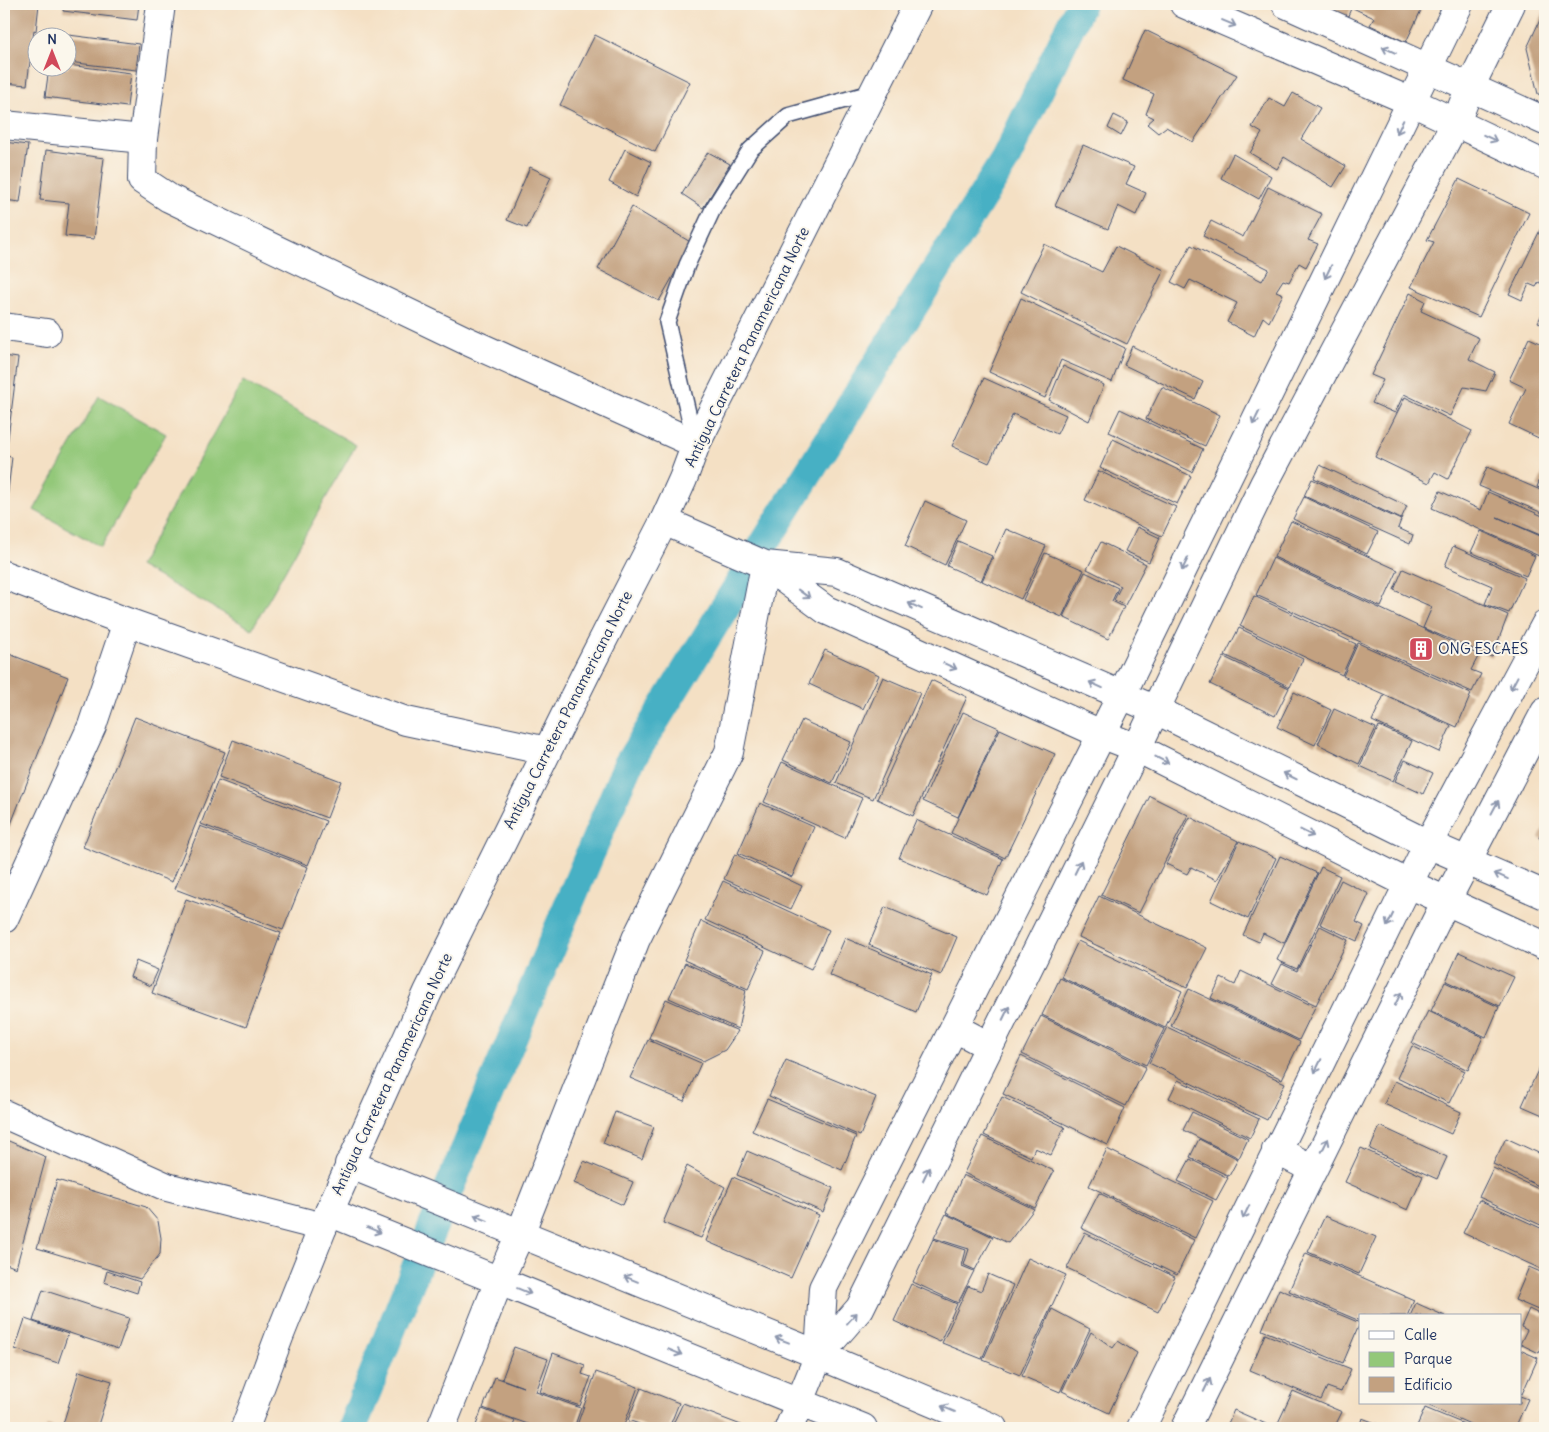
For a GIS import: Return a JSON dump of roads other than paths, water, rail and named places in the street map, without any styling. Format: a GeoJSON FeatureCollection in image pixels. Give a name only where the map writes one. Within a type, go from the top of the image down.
{"type":"FeatureCollection","features":[{"type":"Feature","properties":{"kind":"street"},"geometry":{"type":"LineString","coordinates":[[161,4],[143,139],[142,180],[170,198],[466,341],[696,444]]}},
{"type":"Feature","properties":{"kind":"street","name":"Antigua Carretera Panamericana Norte"},"geometry":{"type":"LineString","coordinates":[[245,1428],[279,1337],[349,1164],[428,992],[547,751],[664,521],[696,444],[918,4]]}},
{"type":"Feature","properties":{"kind":"street"},"geometry":{"type":"LineString","coordinates":[[1184,4],[1412,102],[1545,165]]}},
{"type":"Feature","properties":{"kind":"street"},"geometry":{"type":"LineString","coordinates":[[1286,4],[1545,121]]}},
{"type":"Feature","properties":{"kind":"street"},"geometry":{"type":"LineString","coordinates":[[789,1428],[819,1355],[823,1288],[1121,696],[1459,4]]}},
{"type":"Feature","properties":{"kind":"street"},"geometry":{"type":"LineString","coordinates":[[819,1355],[860,1308],[1156,710],[1264,484],[1456,122],[1470,87],[1511,4]]}},
{"type":"Feature","properties":{"kind":"street"},"geometry":{"type":"LineString","coordinates":[[4,125],[143,139]]}},
{"type":"Feature","properties":{"kind":"street"},"geometry":{"type":"LineString","coordinates":[[4,327],[47,333]]}},
{"type":"Feature","properties":{"kind":"street"},"geometry":{"type":"LineString","coordinates":[[664,521],[765,565],[826,610],[1101,734],[1137,748],[1409,884],[1545,946]]}},
{"type":"Feature","properties":{"kind":"street"},"geometry":{"type":"LineString","coordinates":[[765,565],[837,572],[1156,710],[1428,844],[1545,895]]}},
{"type":"Feature","properties":{"kind":"street"},"geometry":{"type":"LineString","coordinates":[[441,1428],[499,1281],[520,1234],[636,939],[729,752],[765,565]]}},
{"type":"Feature","properties":{"kind":"street"},"geometry":{"type":"LineString","coordinates":[[4,576],[127,622],[406,721],[547,751]]}},
{"type":"Feature","properties":{"kind":"street"},"geometry":{"type":"LineString","coordinates":[[4,919],[92,726],[127,622]]}},
{"type":"Feature","properties":{"kind":"street"},"geometry":{"type":"LineString","coordinates":[[1141,1428],[1428,844],[1545,625]]}},
{"type":"Feature","properties":{"kind":"street"},"geometry":{"type":"LineString","coordinates":[[1185,1428],[1446,901],[1545,712]]}},
{"type":"Feature","properties":{"kind":"street"},"geometry":{"type":"LineString","coordinates":[[955,1028],[989,1046]]}},
{"type":"Feature","properties":{"kind":"street"},"geometry":{"type":"LineString","coordinates":[[4,1114],[167,1187],[326,1219],[499,1281],[863,1428]]}},
{"type":"Feature","properties":{"kind":"street"},"geometry":{"type":"LineString","coordinates":[[1276,1150],[1313,1169]]}},
{"type":"Feature","properties":{"kind":"street"},"geometry":{"type":"LineString","coordinates":[[349,1164],[819,1355],[993,1428]]}},
{"type":"Feature","properties":{"kind":"lane"},"geometry":{"type":"LineString","coordinates":[[696,444],[667,322],[688,265],[714,207],[750,150],[788,116],[874,92]]}},
{"type":"Feature","properties":{"kind":"waterway"},"geometry":{"type":"LineString","coordinates":[[352,1428],[423,1250],[627,766],[1005,160],[1081,4]]}},
{"type":"Feature","properties":{"kind":"place","name":"ONG ESCAES"},"geometry":{"type":"Point","coordinates":[1421,649]}}]}
